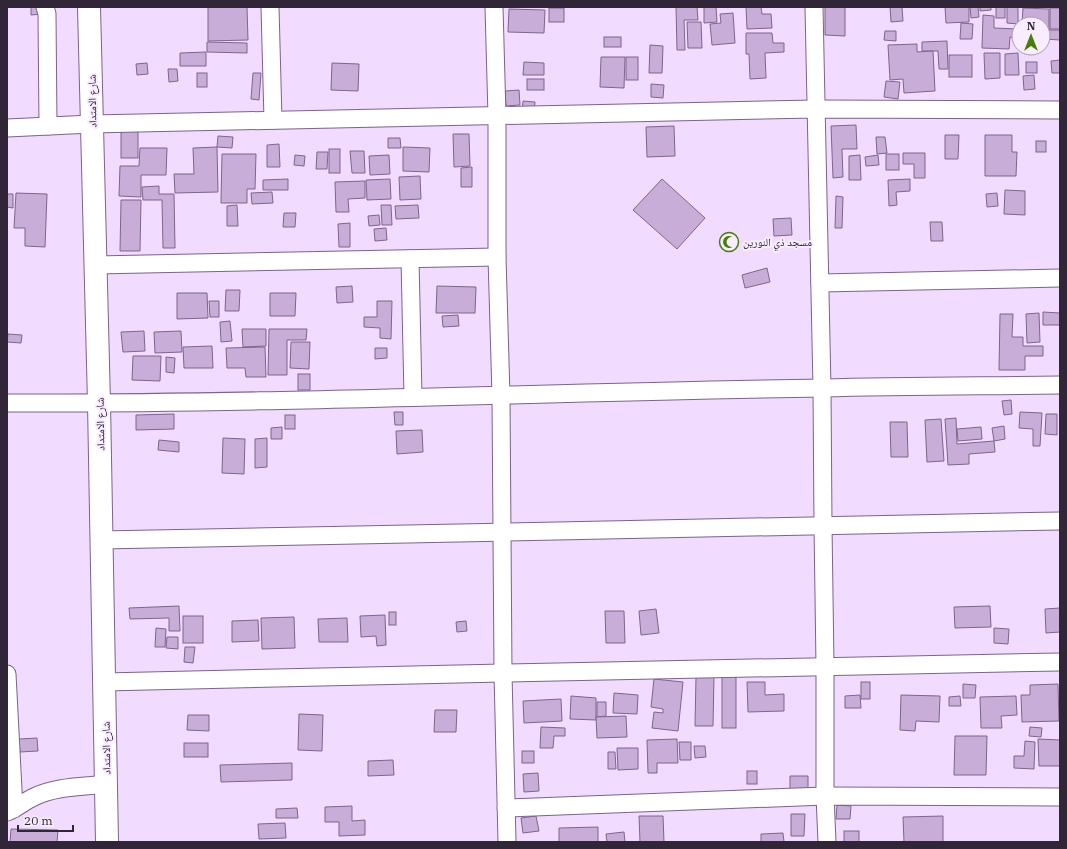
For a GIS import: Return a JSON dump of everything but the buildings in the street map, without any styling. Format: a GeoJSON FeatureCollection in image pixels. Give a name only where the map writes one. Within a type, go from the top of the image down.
{"type":"FeatureCollection","features":[{"type":"Feature","properties":{"kind":"street"},"geometry":{"type":"LineString","coordinates":[[45,7],[47,14],[48,126]]}},
{"type":"Feature","properties":{"kind":"street","name":"شارع الامتداد"},"geometry":{"type":"LineString","coordinates":[[89,7],[99,403],[107,842]]}},
{"type":"Feature","properties":{"kind":"street"},"geometry":{"type":"LineString","coordinates":[[270,7],[273,120]]}},
{"type":"Feature","properties":{"kind":"street"},"geometry":{"type":"LineString","coordinates":[[494,7],[497,116],[497,257],[503,673],[507,842]]}},
{"type":"Feature","properties":{"kind":"street"},"geometry":{"type":"LineString","coordinates":[[814,7],[822,388],[825,796],[827,842]]}},
{"type":"Feature","properties":{"kind":"street"},"geometry":{"type":"LineString","coordinates":[[7,128],[92,124],[816,109],[1060,110]]}},
{"type":"Feature","properties":{"kind":"street"},"geometry":{"type":"LineString","coordinates":[[95,265],[497,257]]}},
{"type":"Feature","properties":{"kind":"street"},"geometry":{"type":"LineString","coordinates":[[410,259],[413,397]]}},
{"type":"Feature","properties":{"kind":"street"},"geometry":{"type":"LineString","coordinates":[[820,283],[1060,278]]}},
{"type":"Feature","properties":{"kind":"street"},"geometry":{"type":"LineString","coordinates":[[7,403],[99,403],[500,396],[822,388],[1060,386]]}},
{"type":"Feature","properties":{"kind":"street"},"geometry":{"type":"LineString","coordinates":[[101,540],[1060,521]]}},
{"type":"Feature","properties":{"kind":"street"},"geometry":{"type":"LineString","coordinates":[[104,682],[1060,662]]}},
{"type":"Feature","properties":{"kind":"street"},"geometry":{"type":"LineString","coordinates":[[7,674],[10,810],[34,797],[54,790],[107,784]]}},
{"type":"Feature","properties":{"kind":"street"},"geometry":{"type":"LineString","coordinates":[[506,808],[825,796],[1060,797]]}},
{"type":"Feature","properties":{"kind":"place","name":"مسجد ذي النورين"},"geometry":{"type":"Point","coordinates":[729,242]}}]}
